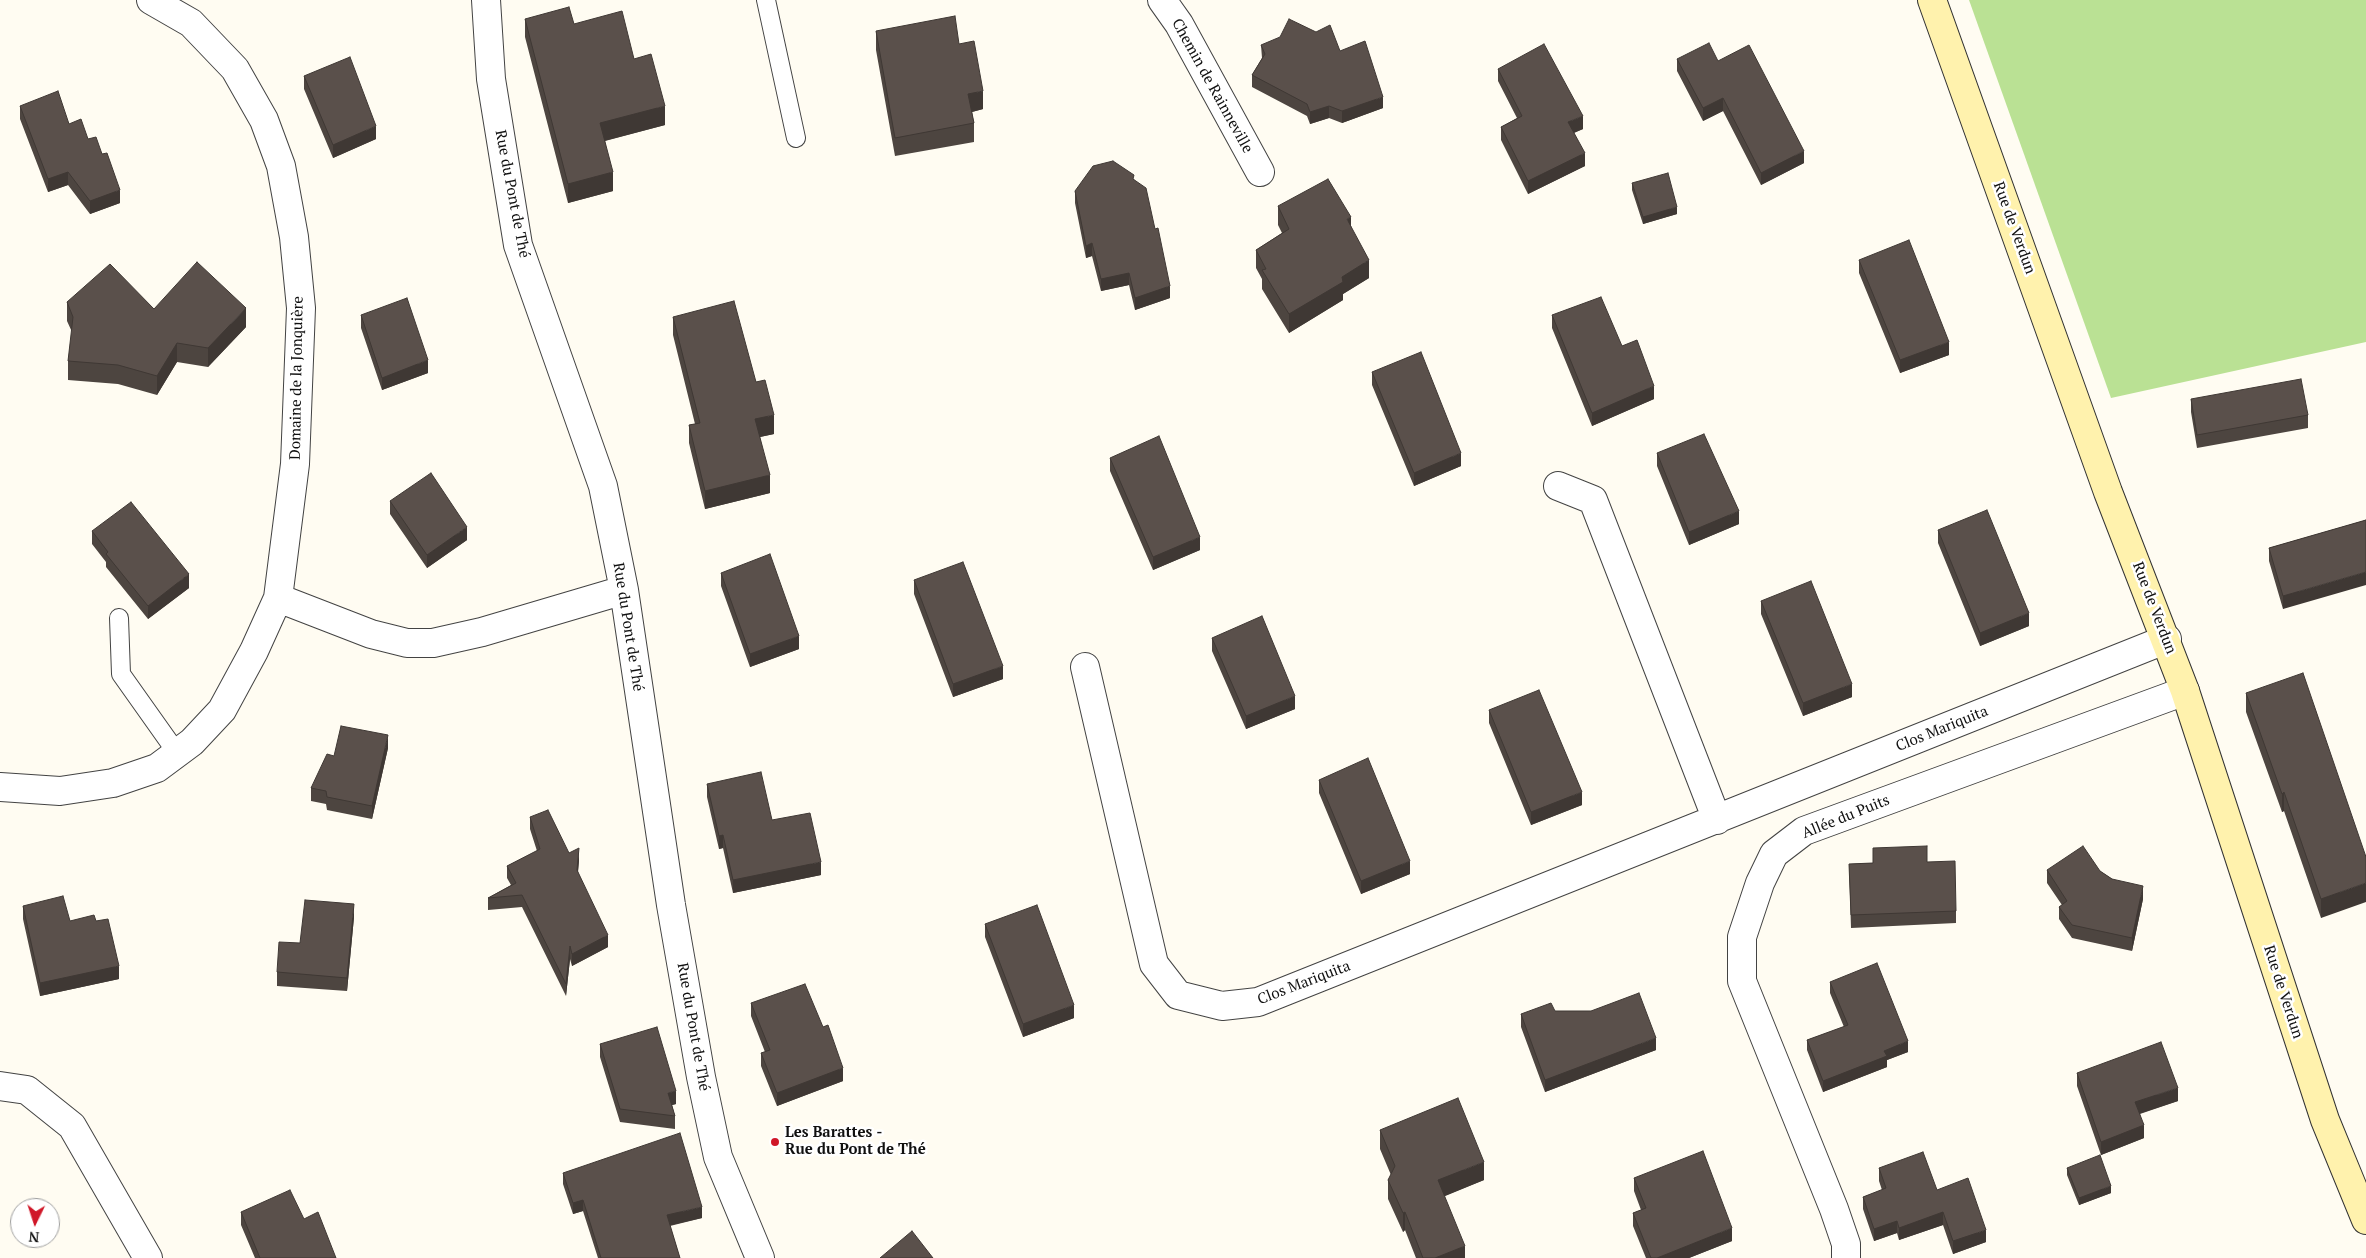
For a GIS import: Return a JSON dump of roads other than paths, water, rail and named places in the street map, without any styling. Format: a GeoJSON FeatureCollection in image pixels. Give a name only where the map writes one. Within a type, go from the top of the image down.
{"type":"FeatureCollection","features":[{"type":"Feature","properties":{"kind":"main road","name":"Rue de Verdun"},"geometry":{"type":"LineString","coordinates":[[1932,0],[2108,492],[2167,639],[2325,1120],[2366,1220]]}},
{"type":"Feature","properties":{"kind":"street","name":"Domaine de la Jonquière"},"geometry":{"type":"LineString","coordinates":[[0,787],[60,791],[113,783],[157,768],[192,742],[222,710],[254,651],[278,598],[295,464],[300,308],[294,237],[281,166],[264,120],[235,69],[191,23],[151,0]]}},
{"type":"Feature","properties":{"kind":"street","name":"Rue du Pont de Thé"},"geometry":{"type":"LineString","coordinates":[[486,0],[491,78],[518,245],[603,486],[624,590],[671,905],[700,1077],[718,1157],[760,1258]]}},
{"type":"Feature","properties":{"kind":"street","name":"Chemin de Rainneville"},"geometry":{"type":"LineString","coordinates":[[1162,0],[1179,24],[1260,172]]}},
{"type":"Feature","properties":{"kind":"street"},"geometry":{"type":"LineString","coordinates":[[1558,486],[1593,500],[1717,820]]}},
{"type":"Feature","properties":{"kind":"street"},"geometry":{"type":"LineString","coordinates":[[278,598],[372,634],[407,644],[433,642],[482,632],[624,590]]}},
{"type":"Feature","properties":{"kind":"street","name":"Clos Mariquita"},"geometry":{"type":"LineString","coordinates":[[1085,668],[1154,964],[1178,995],[1222,1006],[1258,1002],[2167,639]]}},
{"type":"Feature","properties":{"kind":"street","name":"Allée du Puits"},"geometry":{"type":"LineString","coordinates":[[1846,1258],[1846,1244],[1834,1209],[1742,981],[1742,937],[1760,883],[1774,854],[1804,831],[2185,691]]}},
{"type":"Feature","properties":{"kind":"street"},"geometry":{"type":"LineString","coordinates":[[0,1086],[27,1090],[72,1126],[148,1258]]}},
{"type":"Feature","properties":{"kind":"lane"},"geometry":{"type":"LineString","coordinates":[[766,0],[796,138]]}},
{"type":"Feature","properties":{"kind":"lane"},"geometry":{"type":"LineString","coordinates":[[119,618],[121,674],[177,753]]}},
{"type":"Feature","properties":{"kind":"place","name":"Les Barattes - Rue du Pont de Thé"},"geometry":{"type":"Point","coordinates":[775,1142]}}]}
